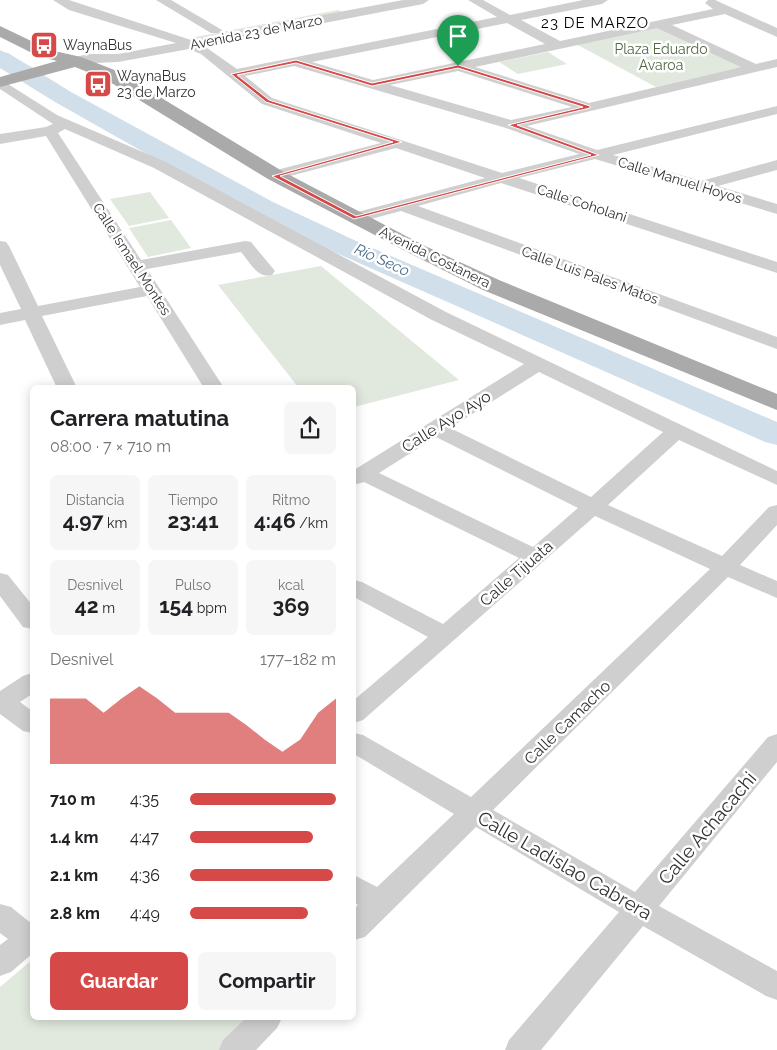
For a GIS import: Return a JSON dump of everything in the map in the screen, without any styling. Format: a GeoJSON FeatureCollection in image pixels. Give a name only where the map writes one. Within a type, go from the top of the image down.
{"type":"FeatureCollection","features":[{"type":"Feature","properties":{"kind":"main road","name":"Avenida Costanera"},"geometry":{"type":"LineString","coordinates":[[0,31],[44,52],[82,60],[125,83],[275,176],[491,285],[777,403]]}},
{"type":"Feature","properties":{"kind":"main road"},"geometry":{"type":"LineString","coordinates":[[0,82],[82,60]]}},
{"type":"Feature","properties":{"kind":"street","name":"Calle Coholani"},"geometry":{"type":"LineString","coordinates":[[59,0],[82,10],[176,38],[213,55],[233,74],[268,101],[399,142],[777,268]]}},
{"type":"Feature","properties":{"kind":"street","name":"Avenida 23 de Marzo"},"geometry":{"type":"LineString","coordinates":[[82,60],[118,58],[190,45],[352,9],[377,0]]}},
{"type":"Feature","properties":{"kind":"street","name":"Avenida 23 de Marzo"},"geometry":{"type":"LineString","coordinates":[[82,60],[107,51],[216,30],[423,0]]}},
{"type":"Feature","properties":{"kind":"street"},"geometry":{"type":"LineString","coordinates":[[474,0],[557,45]]}},
{"type":"Feature","properties":{"kind":"street"},"geometry":{"type":"LineString","coordinates":[[233,74],[602,0]]}},
{"type":"Feature","properties":{"kind":"street"},"geometry":{"type":"LineString","coordinates":[[703,0],[777,33]]}},
{"type":"Feature","properties":{"kind":"street"},"geometry":{"type":"LineString","coordinates":[[167,2],[188,2]]}},
{"type":"Feature","properties":{"kind":"street"},"geometry":{"type":"LineString","coordinates":[[167,2],[216,30]]}},
{"type":"Feature","properties":{"kind":"street"},"geometry":{"type":"LineString","coordinates":[[372,85],[725,10]]}},
{"type":"Feature","properties":{"kind":"street"},"geometry":{"type":"LineString","coordinates":[[660,24],[754,68]]}},
{"type":"Feature","properties":{"kind":"street","name":"Calle Manuel Hoyos"},"geometry":{"type":"LineString","coordinates":[[296,62],[511,125],[596,155],[777,210]]}},
{"type":"Feature","properties":{"kind":"street"},"geometry":{"type":"LineString","coordinates":[[511,125],[777,63]]}},
{"type":"Feature","properties":{"kind":"street"},"geometry":{"type":"LineString","coordinates":[[458,66],[589,107]]}},
{"type":"Feature","properties":{"kind":"street"},"geometry":{"type":"LineString","coordinates":[[0,82],[57,128],[160,165],[439,316],[777,479]]}},
{"type":"Feature","properties":{"kind":"street"},"geometry":{"type":"LineString","coordinates":[[356,218],[505,177],[777,110]]}},
{"type":"Feature","properties":{"kind":"street"},"geometry":{"type":"LineString","coordinates":[[0,139],[57,128]]}},
{"type":"Feature","properties":{"kind":"street","name":"Calle Ismael Montes"},"geometry":{"type":"LineString","coordinates":[[57,128],[136,266],[212,385]]}},
{"type":"Feature","properties":{"kind":"street"},"geometry":{"type":"LineString","coordinates":[[275,176],[399,142]]}},
{"type":"Feature","properties":{"kind":"street"},"geometry":{"type":"LineString","coordinates":[[701,186],[777,166]]}},
{"type":"Feature","properties":{"kind":"street","name":"Calle Luis Pales Matos"},"geometry":{"type":"LineString","coordinates":[[403,206],[777,344]]}},
{"type":"Feature","properties":{"kind":"street"},"geometry":{"type":"LineString","coordinates":[[0,246],[66,385]]}},
{"type":"Feature","properties":{"kind":"street"},"geometry":{"type":"LineString","coordinates":[[136,266],[246,246],[266,271]]}},
{"type":"Feature","properties":{"kind":"street"},"geometry":{"type":"LineString","coordinates":[[0,319],[152,290]]}},
{"type":"Feature","properties":{"kind":"street","name":"Calle Ayo Ayo"},"geometry":{"type":"LineString","coordinates":[[359,476],[538,364]]}},
{"type":"Feature","properties":{"kind":"street"},"geometry":{"type":"LineString","coordinates":[[434,428],[593,507],[777,590]]}},
{"type":"Feature","properties":{"kind":"street","name":"Calle Tijuata"},"geometry":{"type":"LineString","coordinates":[[356,712],[593,507],[676,431]]}},
{"type":"Feature","properties":{"kind":"street"},"geometry":{"type":"LineString","coordinates":[[359,476],[535,557]]}},
{"type":"Feature","properties":{"kind":"street","name":"Calle Camacho"},"geometry":{"type":"LineString","coordinates":[[356,926],[726,566],[777,512]]}},
{"type":"Feature","properties":{"kind":"street"},"geometry":{"type":"LineString","coordinates":[[0,580],[30,618]]}},
{"type":"Feature","properties":{"kind":"street"},"geometry":{"type":"LineString","coordinates":[[356,588],[444,636]]}},
{"type":"Feature","properties":{"kind":"street"},"geometry":{"type":"LineString","coordinates":[[30,683],[0,703],[30,723]]}},
{"type":"Feature","properties":{"kind":"street","name":"Calle Ladislao Cabrera"},"geometry":{"type":"LineString","coordinates":[[356,743],[640,910],[777,987]]}},
{"type":"Feature","properties":{"kind":"street","name":"Calle Achacachi"},"geometry":{"type":"LineString","coordinates":[[521,1050],[777,744]]}},
{"type":"Feature","properties":{"kind":"street"},"geometry":{"type":"LineString","coordinates":[[356,889],[379,903]]}},
{"type":"Feature","properties":{"kind":"street"},"geometry":{"type":"LineString","coordinates":[[0,916],[30,936]]}},
{"type":"Feature","properties":{"kind":"street"},"geometry":{"type":"LineString","coordinates":[[0,963],[30,938]]}},
{"type":"Feature","properties":{"kind":"street"},"geometry":{"type":"LineString","coordinates":[[235,1050],[264,1020]]}},
{"type":"Feature","properties":{"kind":"green space"},"geometry":{"type":"Polygon","coordinates":[[[338,10],[342,12],[194,40],[190,38],[338,10]]]}},
{"type":"Feature","properties":{"kind":"green space","name":"Plaza Eduardo Avaroa"},"geometry":{"type":"Polygon","coordinates":[[[663,26],[745,66],[656,87],[576,44],[663,26]]]}},
{"type":"Feature","properties":{"kind":"green space"},"geometry":{"type":"Polygon","coordinates":[[[548,52],[567,64],[518,74],[499,62],[548,52]]]}},
{"type":"Feature","properties":{"kind":"green space"},"geometry":{"type":"Polygon","coordinates":[[[150,192],[169,218],[129,226],[110,199],[150,192]]]}},
{"type":"Feature","properties":{"kind":"green space"},"geometry":{"type":"Polygon","coordinates":[[[171,220],[191,248],[148,257],[129,228],[171,220]]]}},
{"type":"Feature","properties":{"kind":"green space"},"geometry":{"type":"Polygon","coordinates":[[[321,266],[459,380],[356,406],[356,385],[296,385],[218,285],[321,266]]]}},
{"type":"Feature","properties":{"kind":"green space"},"geometry":{"type":"Polygon","coordinates":[[[30,962],[30,1020],[253,1020],[222,1050],[0,1050],[0,987],[30,962]]]}},
{"type":"Feature","properties":{"kind":"shaded area"},"geometry":{"type":"Polygon","coordinates":[[[0,50],[35,69],[17,74],[0,65],[0,50]]]}},
{"type":"Feature","properties":{"kind":"waterway","name":"Río Seco"},"geometry":{"type":"LineString","coordinates":[[0,58],[63,97],[263,208],[344,246],[777,435]]}},
{"type":"Feature","properties":{"kind":"place","name":"WaynaBus"},"geometry":{"type":"Point","coordinates":[44,45]}},
{"type":"Feature","properties":{"kind":"place","name":"WaynaBus 23 de Marzo"},"geometry":{"type":"Point","coordinates":[98,84]}},
{"type":"Feature","properties":{"kind":"district","name":"23 DE MARZO"},"geometry":{"type":"Point","coordinates":[595,23]}},
{"type":"Feature","properties":{"kind":"route"},"geometry":{"type":"LineString","coordinates":[[296,62],[372,85],[458,66],[589,107],[511,125],[596,155],[505,177],[356,218],[275,176],[399,142],[268,101],[233,74],[296,62]]}}]}
